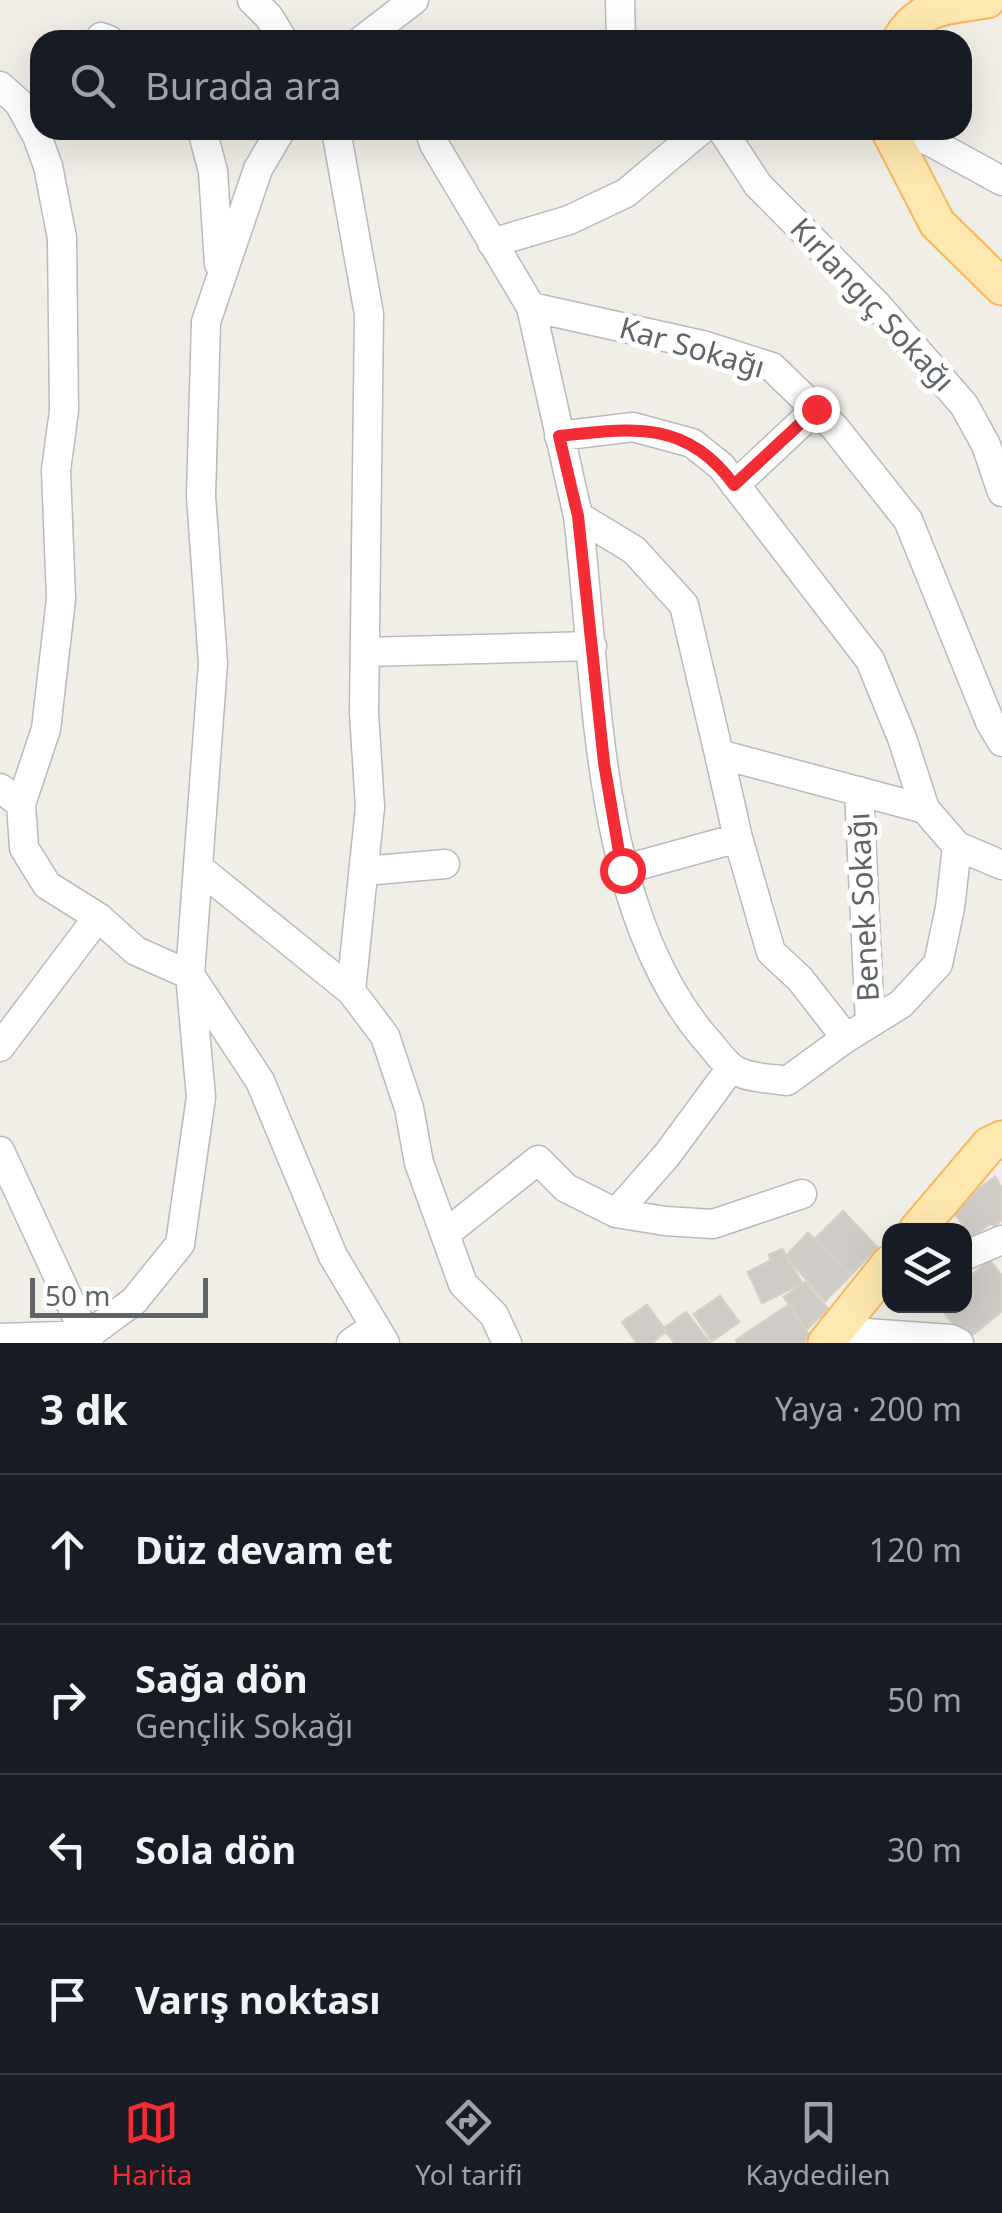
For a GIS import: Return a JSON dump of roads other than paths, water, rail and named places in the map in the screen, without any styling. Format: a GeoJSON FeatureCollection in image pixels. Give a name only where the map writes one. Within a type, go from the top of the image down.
{"type":"FeatureCollection","features":[{"type":"Feature","properties":{"kind":"main road"},"geometry":{"type":"LineString","coordinates":[[908,22],[930,9],[989,0],[1002,4]]}},
{"type":"Feature","properties":{"kind":"main road"},"geometry":{"type":"LineString","coordinates":[[895,140],[937,222],[1002,287]]}},
{"type":"Feature","properties":{"kind":"main road"},"geometry":{"type":"LineString","coordinates":[[923,1223],[989,1144],[1002,1139]]}},
{"type":"Feature","properties":{"kind":"main road"},"geometry":{"type":"LineString","coordinates":[[832,1337],[874,1294]]}},
{"type":"Feature","properties":{"kind":"street"},"geometry":{"type":"LineString","coordinates":[[252,0],[277,30]]}},
{"type":"Feature","properties":{"kind":"street"},"geometry":{"type":"LineString","coordinates":[[620,0],[621,30]]}},
{"type":"Feature","properties":{"kind":"street"},"geometry":{"type":"LineString","coordinates":[[376,30],[398,14]]}},
{"type":"Feature","properties":{"kind":"street"},"geometry":{"type":"LineString","coordinates":[[0,86],[19,103],[30,123]]}},
{"type":"Feature","properties":{"kind":"street"},"geometry":{"type":"LineString","coordinates":[[38,140],[48,166],[62,238],[64,411],[56,470],[61,599],[46,729],[11,796],[24,848],[47,885],[98,918],[136,951],[190,976],[260,1081],[333,1256],[380,1334],[351,1343]]}},
{"type":"Feature","properties":{"kind":"street"},"geometry":{"type":"LineString","coordinates":[[205,140],[213,172],[220,281]]}},
{"type":"Feature","properties":{"kind":"street"},"geometry":{"type":"LineString","coordinates":[[0,1338],[89,1339],[134,1301],[180,1244],[200,1097],[190,976],[213,663],[202,496],[206,322],[258,168],[275,140]]}},
{"type":"Feature","properties":{"kind":"street"},"geometry":{"type":"LineString","coordinates":[[338,140],[369,314],[364,713],[370,808],[351,991]]}},
{"type":"Feature","properties":{"kind":"street"},"geometry":{"type":"LineString","coordinates":[[433,140],[530,307],[578,516],[604,763],[622,870],[652,950],[681,1009],[731,1068],[745,1075],[788,1081],[901,1004],[938,964],[957,846]]}},
{"type":"Feature","properties":{"kind":"street"},"geometry":{"type":"LineString","coordinates":[[492,243],[569,220],[626,194],[689,140]]}},
{"type":"Feature","properties":{"kind":"street","name":"Kırlangıç Sokağı"},"geometry":{"type":"LineString","coordinates":[[729,140],[758,185],[877,304],[964,404],[986,445],[1002,492]]}},
{"type":"Feature","properties":{"kind":"street"},"geometry":{"type":"LineString","coordinates":[[925,140],[1002,182]]}},
{"type":"Feature","properties":{"kind":"street","name":"Kar Sokağı"},"geometry":{"type":"LineString","coordinates":[[530,307],[706,346],[772,367],[835,428],[908,520],[990,722],[1002,742]]}},
{"type":"Feature","properties":{"kind":"street"},"geometry":{"type":"LineString","coordinates":[[734,485],[816,409]]}},
{"type":"Feature","properties":{"kind":"street"},"geometry":{"type":"LineString","coordinates":[[559,436],[634,427],[692,443],[721,466],[870,660],[902,738],[925,809],[957,846],[1002,865]]}},
{"type":"Feature","properties":{"kind":"street"},"geometry":{"type":"LineString","coordinates":[[578,516],[634,550],[684,606],[738,838],[771,952],[858,1031]]}},
{"type":"Feature","properties":{"kind":"street"},"geometry":{"type":"LineString","coordinates":[[364,652],[592,646]]}},
{"type":"Feature","properties":{"kind":"street"},"geometry":{"type":"LineString","coordinates":[[720,754],[925,809]]}},
{"type":"Feature","properties":{"kind":"street","name":"Benek Sokağı"},"geometry":{"type":"LineString","coordinates":[[858,791],[858,1031]]}},
{"type":"Feature","properties":{"kind":"street"},"geometry":{"type":"LineString","coordinates":[[622,870],[738,838]]}},
{"type":"Feature","properties":{"kind":"street"},"geometry":{"type":"LineString","coordinates":[[364,871],[445,864]]}},
{"type":"Feature","properties":{"kind":"street"},"geometry":{"type":"LineString","coordinates":[[200,869],[351,991],[385,1036],[408,1108],[420,1163],[463,1284],[494,1316],[507,1343]]}},
{"type":"Feature","properties":{"kind":"street"},"geometry":{"type":"LineString","coordinates":[[0,1047],[98,918]]}},
{"type":"Feature","properties":{"kind":"street"},"geometry":{"type":"LineString","coordinates":[[616,1213],[667,1155],[731,1068]]}},
{"type":"Feature","properties":{"kind":"street"},"geometry":{"type":"LineString","coordinates":[[0,1152],[89,1339]]}},
{"type":"Feature","properties":{"kind":"street"},"geometry":{"type":"LineString","coordinates":[[444,1234],[538,1160],[566,1188],[616,1213],[713,1224],[802,1194]]}},
{"type":"Feature","properties":{"kind":"street"},"geometry":{"type":"LineString","coordinates":[[972,1253],[1002,1240]]}},
{"type":"Feature","properties":{"kind":"street"},"geometry":{"type":"LineString","coordinates":[[832,1337],[951,1339],[959,1343]]}}]}
